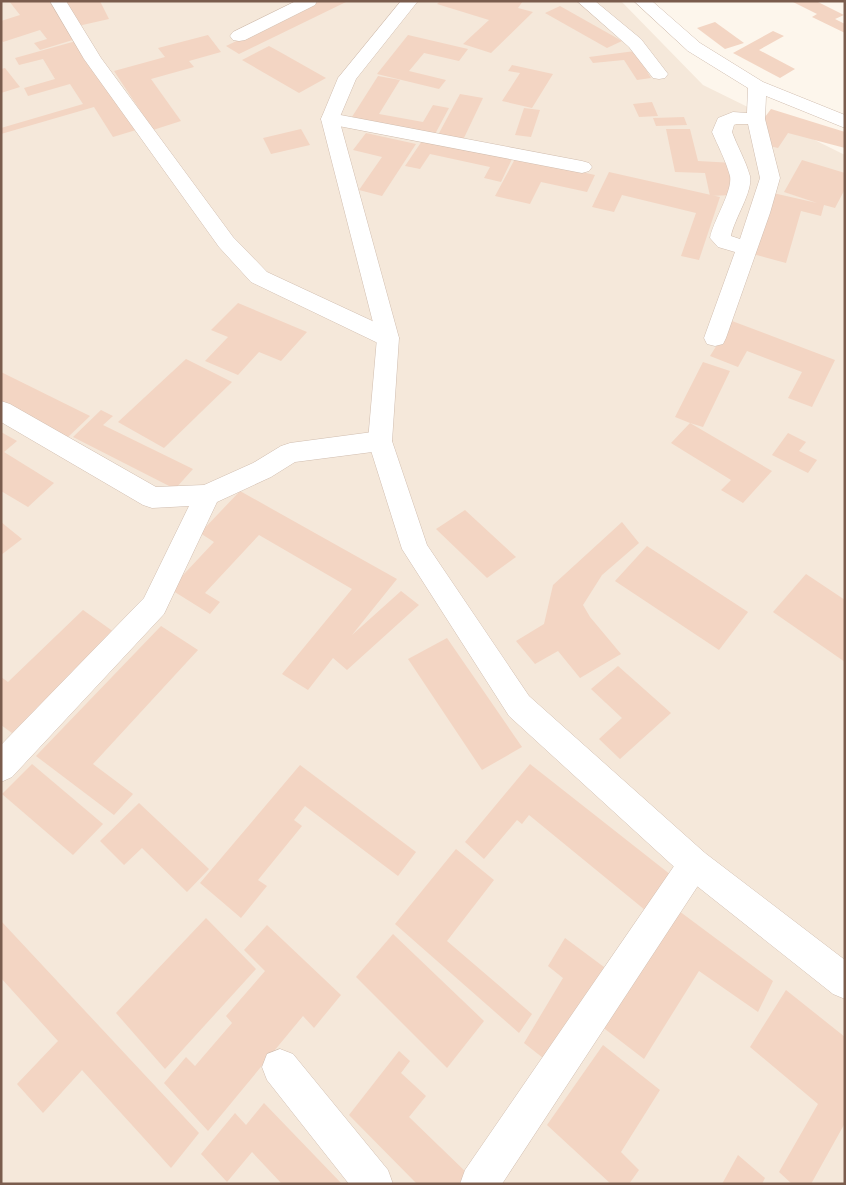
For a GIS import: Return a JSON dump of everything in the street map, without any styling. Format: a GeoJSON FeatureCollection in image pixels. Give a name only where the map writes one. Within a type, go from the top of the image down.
{"type":"FeatureCollection","features":[{"type":"Feature","properties":{"kind":"street"},"geometry":{"type":"LineString","coordinates":[[58,1],[94,59],[226,242],[259,277],[388,338]]}},
{"type":"Feature","properties":{"kind":"street"},"geometry":{"type":"LineString","coordinates":[[239,36],[308,1]]}},
{"type":"Feature","properties":{"kind":"street"},"geometry":{"type":"LineString","coordinates":[[410,1],[347,78],[330,119],[388,338],[380,441],[415,549],[519,706],[694,864],[845,982]]}},
{"type":"Feature","properties":{"kind":"street"},"geometry":{"type":"LineString","coordinates":[[585,1],[634,43],[659,74]]}},
{"type":"Feature","properties":{"kind":"street"},"geometry":{"type":"LineString","coordinates":[[642,1],[694,47],[757,86],[845,122]]}},
{"type":"Feature","properties":{"kind":"street"},"geometry":{"type":"LineString","coordinates":[[715,338],[770,178],[756,119],[757,86]]}},
{"type":"Feature","properties":{"kind":"street"},"geometry":{"type":"LineString","coordinates":[[747,248],[725,242],[720,238],[722,227],[739,188],[740,177],[722,132],[725,122],[733,118],[756,119]]}},
{"type":"Feature","properties":{"kind":"street"},"geometry":{"type":"LineString","coordinates":[[330,119],[582,167]]}},
{"type":"Feature","properties":{"kind":"street"},"geometry":{"type":"LineString","coordinates":[[1,410],[152,498],[206,495],[262,470],[290,452],[380,441]]}},
{"type":"Feature","properties":{"kind":"street"},"geometry":{"type":"LineString","coordinates":[[1,767],[154,606],[206,495]]}},
{"type":"Feature","properties":{"kind":"street"},"geometry":{"type":"LineString","coordinates":[[479,1184],[694,864]]}},
{"type":"Feature","properties":{"kind":"street"},"geometry":{"type":"LineString","coordinates":[[280,1067],[374,1184]]}},
{"type":"Feature","properties":{"kind":"shaded area"},"geometry":{"type":"Polygon","coordinates":[[[1,1],[621,1],[703,85],[845,155],[845,1184],[1,1184],[1,1]]]}},
{"type":"Feature","properties":{"kind":"building"},"geometry":{"type":"Polygon","coordinates":[[[9,1],[49,1],[76,39],[40,50],[34,43],[47,39],[40,30],[3,42],[1,39],[1,21],[20,15],[9,1]]]}},
{"type":"Feature","properties":{"kind":"building"},"geometry":{"type":"Polygon","coordinates":[[[65,1],[100,1],[109,19],[78,26],[65,1]]]}},
{"type":"Feature","properties":{"kind":"building"},"geometry":{"type":"Polygon","coordinates":[[[320,1],[346,2],[239,54],[226,46],[320,1]]]}},
{"type":"Feature","properties":{"kind":"building"},"geometry":{"type":"Polygon","coordinates":[[[440,1],[523,1],[518,8],[533,12],[491,53],[463,44],[489,20],[437,4],[440,1]]]}},
{"type":"Feature","properties":{"kind":"building"},"geometry":{"type":"Polygon","coordinates":[[[791,1],[816,1],[844,15],[835,19],[845,24],[845,33],[812,17],[817,14],[791,1]]]}},
{"type":"Feature","properties":{"kind":"building"},"geometry":{"type":"Polygon","coordinates":[[[560,6],[622,41],[607,48],[545,13],[560,6]]]}},
{"type":"Feature","properties":{"kind":"building"},"geometry":{"type":"Polygon","coordinates":[[[715,22],[744,43],[725,49],[697,28],[715,22]]]}},
{"type":"Feature","properties":{"kind":"building"},"geometry":{"type":"Polygon","coordinates":[[[773,31],[784,36],[759,50],[795,69],[780,78],[733,53],[773,31]]]}},
{"type":"Feature","properties":{"kind":"building"},"geometry":{"type":"Polygon","coordinates":[[[208,35],[221,52],[189,61],[194,67],[151,79],[181,121],[153,130],[114,71],[165,57],[158,48],[208,35]]]}},
{"type":"Feature","properties":{"kind":"building"},"geometry":{"type":"Polygon","coordinates":[[[408,35],[468,49],[459,61],[424,53],[409,71],[446,80],[439,89],[377,74],[408,35]]]}},
{"type":"Feature","properties":{"kind":"building"},"geometry":{"type":"Polygon","coordinates":[[[76,41],[136,130],[113,137],[94,107],[1,134],[1,128],[83,104],[70,84],[28,96],[24,88],[55,79],[43,59],[19,65],[15,58],[76,41]]]}},
{"type":"Feature","properties":{"kind":"building"},"geometry":{"type":"Polygon","coordinates":[[[269,46],[326,78],[299,93],[242,60],[269,46]]]}},
{"type":"Feature","properties":{"kind":"building"},"geometry":{"type":"Polygon","coordinates":[[[635,51],[651,78],[637,80],[624,60],[593,63],[589,57],[635,51]]]}},
{"type":"Feature","properties":{"kind":"building"},"geometry":{"type":"Polygon","coordinates":[[[512,65],[553,74],[532,108],[502,101],[520,73],[508,71],[512,65]]]}},
{"type":"Feature","properties":{"kind":"building"},"geometry":{"type":"Polygon","coordinates":[[[5,68],[20,87],[1,93],[1,69],[5,68]]]}},
{"type":"Feature","properties":{"kind":"building"},"geometry":{"type":"Polygon","coordinates":[[[378,76],[400,80],[379,114],[423,122],[433,105],[449,108],[434,136],[350,120],[378,76]]]}},
{"type":"Feature","properties":{"kind":"building"},"geometry":{"type":"Polygon","coordinates":[[[460,94],[483,98],[463,140],[438,135],[460,94]]]}},
{"type":"Feature","properties":{"kind":"building"},"geometry":{"type":"Polygon","coordinates":[[[652,102],[658,116],[639,117],[633,104],[652,102]]]}},
{"type":"Feature","properties":{"kind":"building"},"geometry":{"type":"Polygon","coordinates":[[[524,108],[540,110],[531,137],[515,135],[524,108]]]}},
{"type":"Feature","properties":{"kind":"building"},"geometry":{"type":"Polygon","coordinates":[[[771,109],[845,132],[845,148],[788,133],[778,148],[765,145],[762,121],[771,109]]]}},
{"type":"Feature","properties":{"kind":"building"},"geometry":{"type":"Polygon","coordinates":[[[684,117],[687,125],[656,126],[653,118],[684,117]]]}},
{"type":"Feature","properties":{"kind":"building"},"geometry":{"type":"Polygon","coordinates":[[[301,129],[310,145],[271,154],[263,138],[301,129]]]}},
{"type":"Feature","properties":{"kind":"building"},"geometry":{"type":"Polygon","coordinates":[[[666,129],[690,129],[698,161],[734,163],[733,195],[710,196],[705,173],[675,172],[666,129]]]}},
{"type":"Feature","properties":{"kind":"building"},"geometry":{"type":"Polygon","coordinates":[[[366,133],[416,144],[382,196],[359,190],[382,157],[353,150],[366,133]]]}},
{"type":"Feature","properties":{"kind":"building"},"geometry":{"type":"Polygon","coordinates":[[[424,138],[513,157],[501,182],[484,178],[490,167],[430,154],[420,169],[405,166],[424,138]]]}},
{"type":"Feature","properties":{"kind":"building"},"geometry":{"type":"Polygon","coordinates":[[[516,157],[595,175],[587,192],[541,182],[530,204],[495,196],[516,157]]]}},
{"type":"Feature","properties":{"kind":"building"},"geometry":{"type":"Polygon","coordinates":[[[802,160],[845,173],[845,189],[835,208],[824,205],[821,216],[801,211],[786,263],[753,254],[773,193],[817,203],[784,192],[802,160]]]}},
{"type":"Feature","properties":{"kind":"building"},"geometry":{"type":"Polygon","coordinates":[[[609,172],[720,197],[699,260],[681,256],[696,213],[622,195],[614,212],[592,207],[609,172]]]}},
{"type":"Feature","properties":{"kind":"building"},"geometry":{"type":"Polygon","coordinates":[[[238,303],[307,332],[281,361],[259,352],[238,375],[205,361],[228,337],[211,330],[238,303]]]}},
{"type":"Feature","properties":{"kind":"building"},"geometry":{"type":"Polygon","coordinates":[[[732,321],[835,360],[812,407],[788,398],[802,372],[747,351],[738,367],[710,356],[732,321]]]}},
{"type":"Feature","properties":{"kind":"building"},"geometry":{"type":"Polygon","coordinates":[[[186,359],[232,382],[164,448],[118,422],[186,359]]]}},
{"type":"Feature","properties":{"kind":"building"},"geometry":{"type":"Polygon","coordinates":[[[703,362],[730,371],[703,427],[675,417],[703,362]]]}},
{"type":"Feature","properties":{"kind":"building"},"geometry":{"type":"Polygon","coordinates":[[[1,372],[90,416],[67,438],[1,404],[1,372]]]}},
{"type":"Feature","properties":{"kind":"building"},"geometry":{"type":"Polygon","coordinates":[[[101,410],[113,416],[103,425],[193,469],[175,489],[73,437],[101,410]]]}},
{"type":"Feature","properties":{"kind":"building"},"geometry":{"type":"Polygon","coordinates":[[[690,423],[772,471],[743,503],[721,490],[731,480],[671,443],[690,423]]]}},
{"type":"Feature","properties":{"kind":"building"},"geometry":{"type":"Polygon","coordinates":[[[1,432],[17,441],[4,452],[54,483],[28,507],[1,491],[1,432]]]}},
{"type":"Feature","properties":{"kind":"building"},"geometry":{"type":"Polygon","coordinates":[[[788,433],[806,442],[799,451],[817,460],[808,473],[772,455],[788,433]]]}},
{"type":"Feature","properties":{"kind":"building"},"geometry":{"type":"Polygon","coordinates":[[[240,491],[397,579],[352,635],[401,591],[419,605],[347,670],[333,658],[308,690],[282,674],[352,589],[259,535],[205,593],[220,602],[210,614],[170,589],[214,542],[200,533],[240,491]]]}},
{"type":"Feature","properties":{"kind":"building"},"geometry":{"type":"Polygon","coordinates":[[[465,510],[516,557],[487,578],[436,529],[465,510]]]}},
{"type":"Feature","properties":{"kind":"building"},"geometry":{"type":"Polygon","coordinates":[[[1,522],[22,539],[1,555],[1,522]]]}},
{"type":"Feature","properties":{"kind":"building"},"geometry":{"type":"Polygon","coordinates":[[[622,522],[639,543],[602,575],[583,605],[590,617],[621,654],[580,678],[558,651],[535,664],[516,641],[544,624],[553,585],[622,522]]]}},
{"type":"Feature","properties":{"kind":"building"},"geometry":{"type":"Polygon","coordinates":[[[647,546],[748,612],[719,650],[615,581],[647,546]]]}},
{"type":"Feature","properties":{"kind":"building"},"geometry":{"type":"Polygon","coordinates":[[[806,574],[845,600],[845,662],[773,612],[806,574]]]}},
{"type":"Feature","properties":{"kind":"building"},"geometry":{"type":"Polygon","coordinates":[[[83,610],[114,632],[12,733],[1,725],[1,677],[8,682],[83,610]]]}},
{"type":"Feature","properties":{"kind":"building"},"geometry":{"type":"Polygon","coordinates":[[[161,626],[198,650],[93,764],[133,794],[114,815],[36,756],[161,626]]]}},
{"type":"Feature","properties":{"kind":"building"},"geometry":{"type":"Polygon","coordinates":[[[447,638],[522,747],[482,770],[408,659],[447,638]]]}},
{"type":"Feature","properties":{"kind":"building"},"geometry":{"type":"Polygon","coordinates":[[[618,666],[671,713],[620,759],[599,739],[622,718],[591,689],[618,666]]]}},
{"type":"Feature","properties":{"kind":"building"},"geometry":{"type":"Polygon","coordinates":[[[32,764],[103,824],[73,855],[2,794],[32,764]]]}},
{"type":"Feature","properties":{"kind":"building"},"geometry":{"type":"Polygon","coordinates":[[[530,764],[671,875],[645,910],[529,815],[522,824],[517,820],[484,859],[465,842],[530,764]]]}},
{"type":"Feature","properties":{"kind":"building"},"geometry":{"type":"Polygon","coordinates":[[[300,765],[416,852],[398,876],[305,806],[294,820],[302,826],[258,880],[267,886],[241,918],[200,883],[300,765]]]}},
{"type":"Feature","properties":{"kind":"building"},"geometry":{"type":"Polygon","coordinates":[[[139,803],[209,869],[187,892],[142,848],[124,865],[100,841],[139,803]]]}},
{"type":"Feature","properties":{"kind":"building"},"geometry":{"type":"Polygon","coordinates":[[[456,849],[494,880],[447,941],[532,1014],[519,1033],[395,924],[456,849]]]}},
{"type":"Feature","properties":{"kind":"building"},"geometry":{"type":"Polygon","coordinates":[[[675,908],[773,981],[758,1012],[699,971],[644,1059],[601,1026],[675,908]]]}},
{"type":"Feature","properties":{"kind":"building"},"geometry":{"type":"Polygon","coordinates":[[[206,918],[256,969],[165,1069],[116,1013],[206,918]]]}},
{"type":"Feature","properties":{"kind":"building"},"geometry":{"type":"Polygon","coordinates":[[[1,921],[199,1133],[171,1168],[82,1070],[43,1113],[17,1084],[58,1041],[1,978],[1,921]]]}},
{"type":"Feature","properties":{"kind":"building"},"geometry":{"type":"Polygon","coordinates":[[[267,925],[341,995],[314,1028],[303,1016],[208,1131],[164,1083],[186,1057],[195,1066],[232,1023],[226,1016],[265,971],[244,950],[267,925]]]}},
{"type":"Feature","properties":{"kind":"building"},"geometry":{"type":"Polygon","coordinates":[[[393,934],[484,1021],[447,1068],[356,977],[393,934]]]}},
{"type":"Feature","properties":{"kind":"building"},"geometry":{"type":"Polygon","coordinates":[[[565,938],[608,970],[552,1065],[524,1043],[563,978],[548,966],[565,938]]]}},
{"type":"Feature","properties":{"kind":"building"},"geometry":{"type":"Polygon","coordinates":[[[786,990],[845,1037],[845,1123],[811,1184],[792,1184],[779,1172],[818,1104],[750,1047],[786,990]]]}},
{"type":"Feature","properties":{"kind":"building"},"geometry":{"type":"Polygon","coordinates":[[[603,1045],[660,1090],[621,1152],[639,1170],[629,1184],[611,1184],[547,1125],[603,1045]]]}},
{"type":"Feature","properties":{"kind":"building"},"geometry":{"type":"Polygon","coordinates":[[[399,1051],[410,1061],[401,1073],[426,1096],[409,1117],[469,1175],[463,1184],[417,1184],[349,1115],[399,1051]]]}},
{"type":"Feature","properties":{"kind":"building"},"geometry":{"type":"Polygon","coordinates":[[[264,1103],[342,1184],[282,1184],[252,1152],[227,1182],[201,1154],[235,1113],[246,1125],[264,1103]]]}},
{"type":"Feature","properties":{"kind":"building"},"geometry":{"type":"Polygon","coordinates":[[[738,1155],[765,1178],[762,1184],[722,1184],[738,1155]]]}}]}
